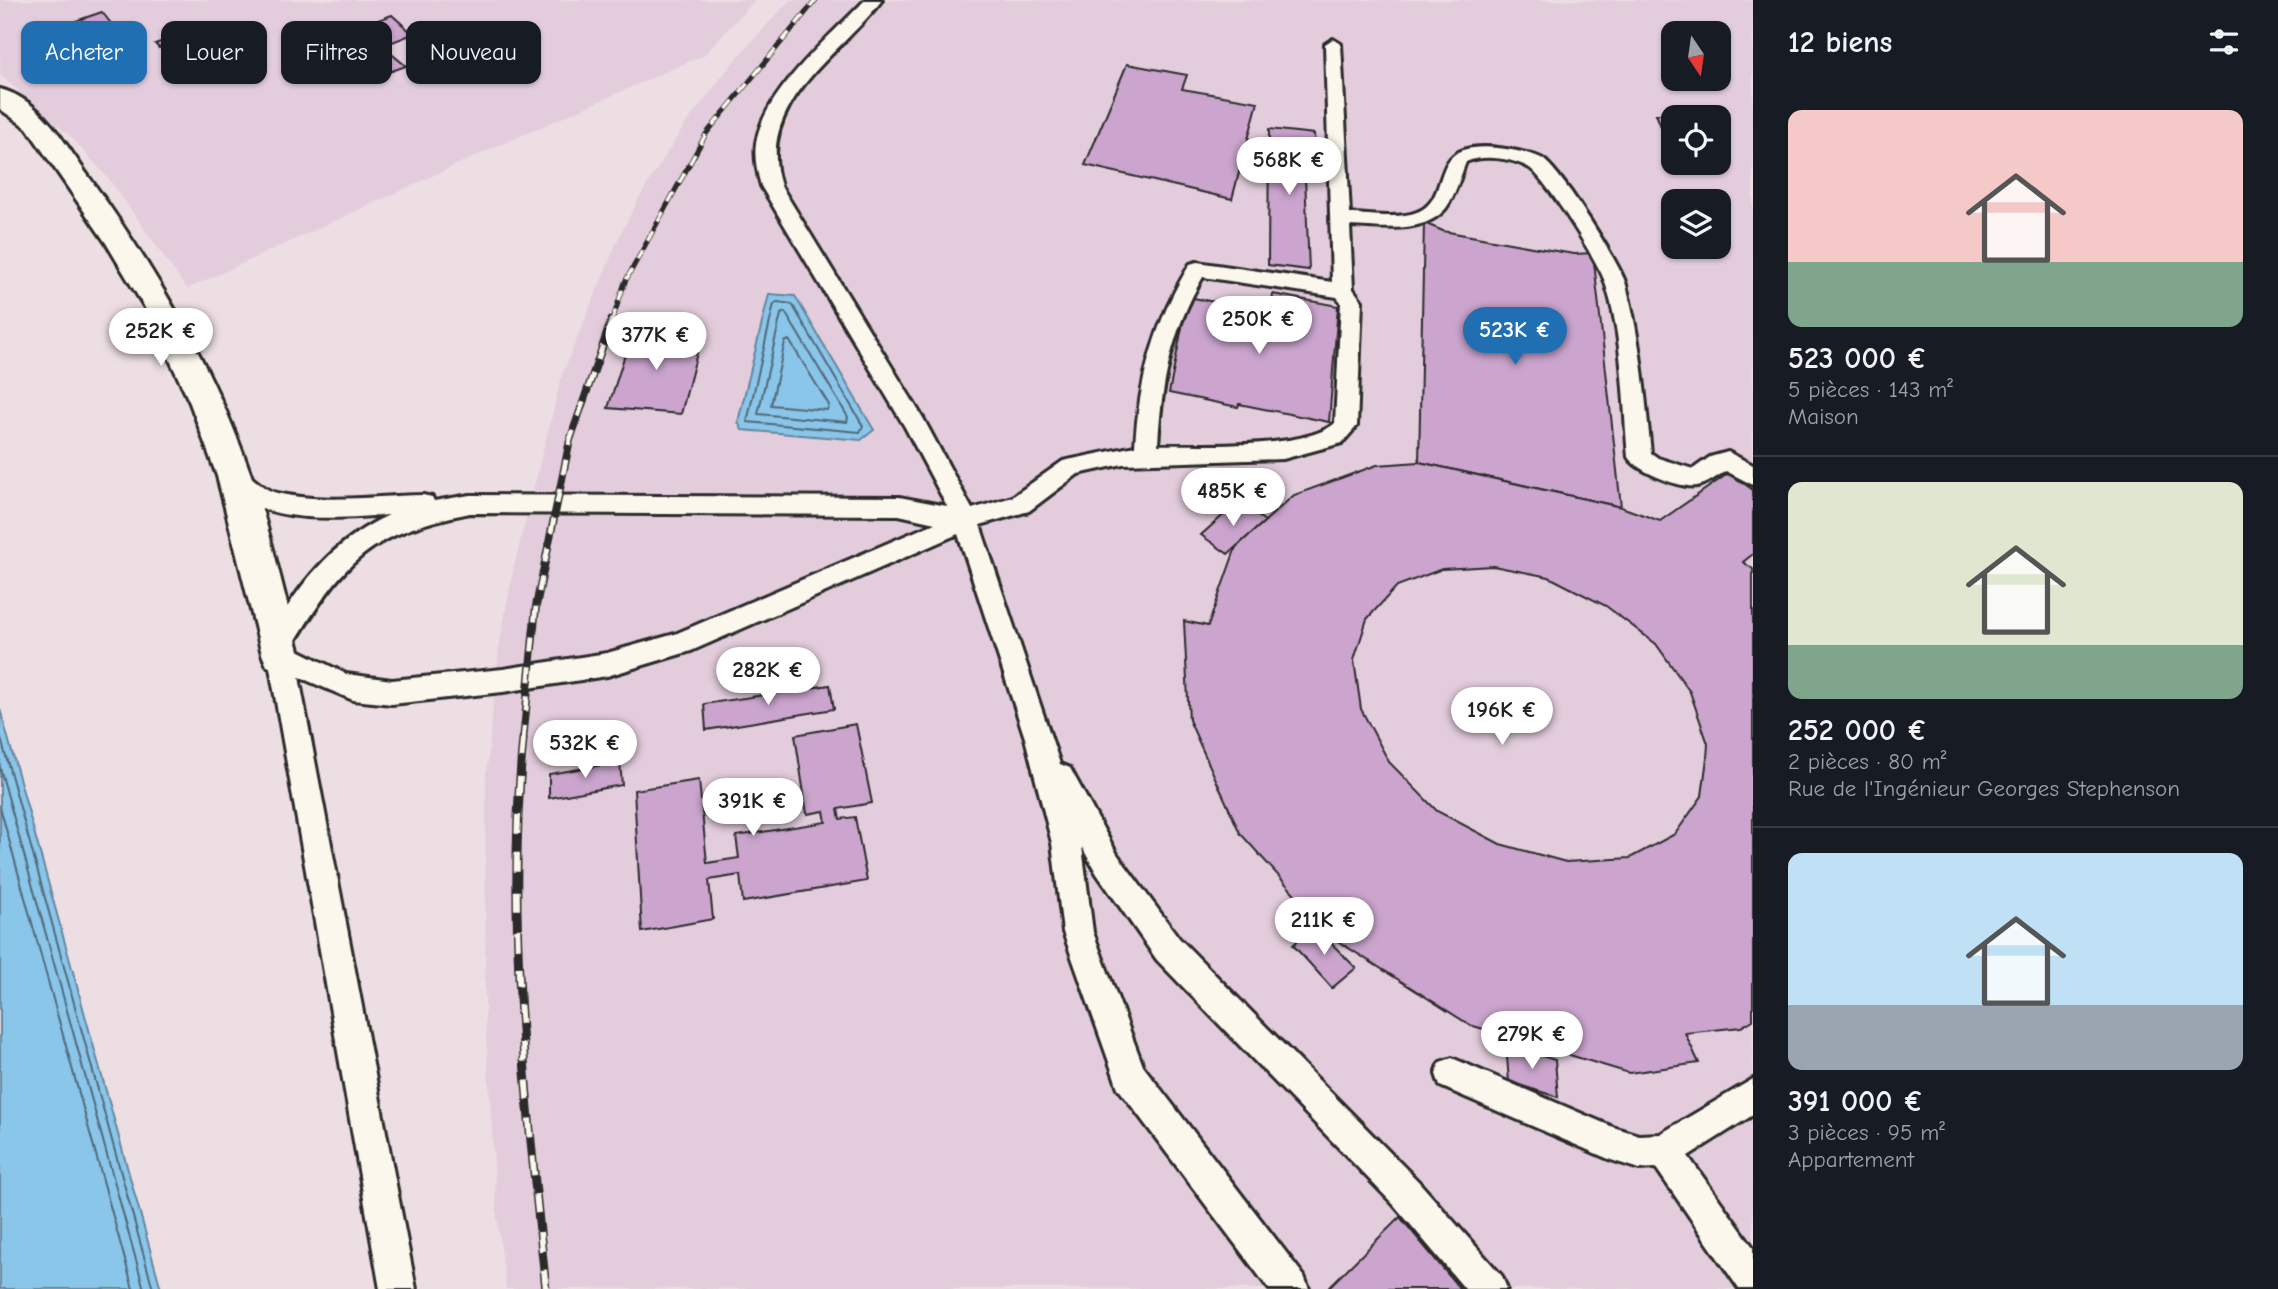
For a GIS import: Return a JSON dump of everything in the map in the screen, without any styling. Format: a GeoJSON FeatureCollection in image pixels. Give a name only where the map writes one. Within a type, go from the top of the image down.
{"type":"FeatureCollection","features":[{"type":"Feature","properties":{"kind":"street"},"geometry":{"type":"LineString","coordinates":[[0,97],[36,122],[118,239],[163,313],[234,476],[280,650]]}},
{"type":"Feature","properties":{"kind":"lane"},"geometry":{"type":"LineString","coordinates":[[874,0],[783,99],[768,132],[765,169],[771,186],[915,424],[966,520],[1039,738],[1067,843],[1078,932],[1130,1076],[1291,1289]]}},
{"type":"Feature","properties":{"kind":"lane"},"geometry":{"type":"LineString","coordinates":[[1333,44],[1343,291]]}},
{"type":"Feature","properties":{"kind":"lane"},"geometry":{"type":"LineString","coordinates":[[1340,220],[1407,221],[1430,213],[1439,204],[1458,159],[1469,153],[1492,152],[1537,163],[1584,225],[1615,282],[1627,338],[1640,457],[1650,465],[1693,478],[1699,477],[1718,463],[1728,461],[1753,476]]}},
{"type":"Feature","properties":{"kind":"lane"},"geometry":{"type":"LineString","coordinates":[[280,650],[343,685],[382,692],[426,690],[597,667],[648,656],[682,643],[966,520],[1020,504],[1071,467],[1123,455],[1283,450],[1322,441],[1342,432],[1346,426],[1352,301],[1343,291],[1196,269],[1183,289],[1164,333],[1151,388],[1146,454]]}},
{"type":"Feature","properties":{"kind":"lane"},"geometry":{"type":"LineString","coordinates":[[234,476],[246,489],[259,497],[289,505],[471,503],[899,506],[966,520]]}},
{"type":"Feature","properties":{"kind":"lane"},"geometry":{"type":"LineString","coordinates":[[398,1289],[280,650],[324,574],[362,540],[382,527],[425,511],[471,503]]}},
{"type":"Feature","properties":{"kind":"lane"},"geometry":{"type":"LineString","coordinates":[[1039,738],[1107,864],[1168,949],[1406,1193],[1489,1289]]}},
{"type":"Feature","properties":{"kind":"lane"},"geometry":{"type":"LineString","coordinates":[[1452,1074],[1611,1143],[1639,1152],[1664,1151],[1753,1096]]}},
{"type":"Feature","properties":{"kind":"lane"},"geometry":{"type":"LineString","coordinates":[[1664,1151],[1753,1278]]}},
{"type":"Feature","properties":{"kind":"shaded area"},"geometry":{"type":"Polygon","coordinates":[[[0,0],[755,0],[704,55],[491,149],[187,289],[108,178],[69,135],[0,75],[0,0]]]}},
{"type":"Feature","properties":{"kind":"shaded area"},"geometry":{"type":"Polygon","coordinates":[[[790,0],[1753,0],[1753,1289],[506,1289],[497,1216],[485,1019],[486,777],[499,648],[513,570],[562,375],[619,237],[639,198],[684,126],[734,61],[790,0]]]}},
{"type":"Feature","properties":{"kind":"water"},"geometry":{"type":"Polygon","coordinates":[[[769,294],[795,296],[874,430],[861,440],[742,430],[738,422],[769,294]]]}},
{"type":"Feature","properties":{"kind":"water"},"geometry":{"type":"Polygon","coordinates":[[[0,709],[161,1289],[0,1289],[0,709]]]}},
{"type":"Feature","properties":{"kind":"building"},"geometry":{"type":"Polygon","coordinates":[[[102,12],[109,21],[76,21],[102,12]]]}},
{"type":"Feature","properties":{"kind":"building"},"geometry":{"type":"Polygon","coordinates":[[[392,15],[406,28],[406,37],[392,42],[392,21],[376,21],[392,15]]]}},
{"type":"Feature","properties":{"kind":"building"},"geometry":{"type":"Polygon","coordinates":[[[392,54],[406,66],[392,71],[392,54]]]}},
{"type":"Feature","properties":{"kind":"building"},"geometry":{"type":"Polygon","coordinates":[[[1127,64],[1187,75],[1182,89],[1258,102],[1232,199],[1085,165],[1127,64]]]}},
{"type":"Feature","properties":{"kind":"building"},"geometry":{"type":"Polygon","coordinates":[[[1656,114],[1661,114],[1661,126],[1656,114]]]}},
{"type":"Feature","properties":{"kind":"building"},"geometry":{"type":"Polygon","coordinates":[[[1269,129],[1314,134],[1317,179],[1305,177],[1309,270],[1268,265],[1269,129]]]}},
{"type":"Feature","properties":{"kind":"building"},"geometry":{"type":"Polygon","coordinates":[[[1424,223],[1443,231],[1532,247],[1574,254],[1593,253],[1621,507],[1419,462],[1424,223]]]}},
{"type":"Feature","properties":{"kind":"building"},"geometry":{"type":"Polygon","coordinates":[[[1273,294],[1338,306],[1329,422],[1169,393],[1188,297],[1252,309],[1252,313],[1270,316],[1273,294]]]}},
{"type":"Feature","properties":{"kind":"building"},"geometry":{"type":"Polygon","coordinates":[[[633,329],[702,334],[681,414],[608,408],[633,329]]]}},
{"type":"Feature","properties":{"kind":"building"},"geometry":{"type":"Polygon","coordinates":[[[1419,462],[1621,507],[1660,521],[1729,473],[1753,490],[1753,554],[1743,562],[1753,569],[1753,1020],[1741,1027],[1685,1033],[1699,1063],[1629,1073],[1470,1025],[1336,940],[1240,833],[1189,720],[1184,621],[1208,626],[1236,547],[1294,495],[1377,465],[1419,462]],[[1493,566],[1442,569],[1397,586],[1367,619],[1354,660],[1361,709],[1389,762],[1437,811],[1500,844],[1566,862],[1630,858],[1675,834],[1702,796],[1708,744],[1690,692],[1656,644],[1606,606],[1549,577],[1493,566]]]}},
{"type":"Feature","properties":{"kind":"building"},"geometry":{"type":"Polygon","coordinates":[[[1238,502],[1265,521],[1228,554],[1201,535],[1238,502]]]}},
{"type":"Feature","properties":{"kind":"building"},"geometry":{"type":"Polygon","coordinates":[[[830,685],[834,709],[706,730],[704,704],[830,685]]]}},
{"type":"Feature","properties":{"kind":"building"},"geometry":{"type":"Polygon","coordinates":[[[856,724],[872,803],[838,809],[840,819],[855,817],[867,881],[743,902],[740,875],[709,880],[713,919],[642,932],[634,790],[699,780],[707,863],[739,858],[736,836],[826,822],[824,811],[807,814],[795,735],[856,724]]]}},
{"type":"Feature","properties":{"kind":"building"},"geometry":{"type":"Polygon","coordinates":[[[620,762],[622,785],[549,798],[549,774],[620,762]]]}},
{"type":"Feature","properties":{"kind":"building"},"geometry":{"type":"Polygon","coordinates":[[[1314,926],[1356,968],[1332,988],[1293,945],[1314,926]]]}},
{"type":"Feature","properties":{"kind":"building"},"geometry":{"type":"Polygon","coordinates":[[[1506,1045],[1555,1060],[1558,1097],[1509,1082],[1506,1045]]]}},
{"type":"Feature","properties":{"kind":"building"},"geometry":{"type":"Polygon","coordinates":[[[1400,1217],[1460,1289],[1327,1289],[1400,1217]]]}},
{"type":"Feature","properties":{"kind":"railway"},"geometry":{"type":"LineString","coordinates":[[612,321],[625,282],[706,134],[816,0]]}},
{"type":"Feature","properties":{"kind":"railway"},"geometry":{"type":"LineString","coordinates":[[523,741],[536,606],[570,440],[612,319]]}},
{"type":"Feature","properties":{"kind":"railway"},"geometry":{"type":"LineString","coordinates":[[523,739],[518,808],[518,945],[526,1083],[546,1289]]}}]}
